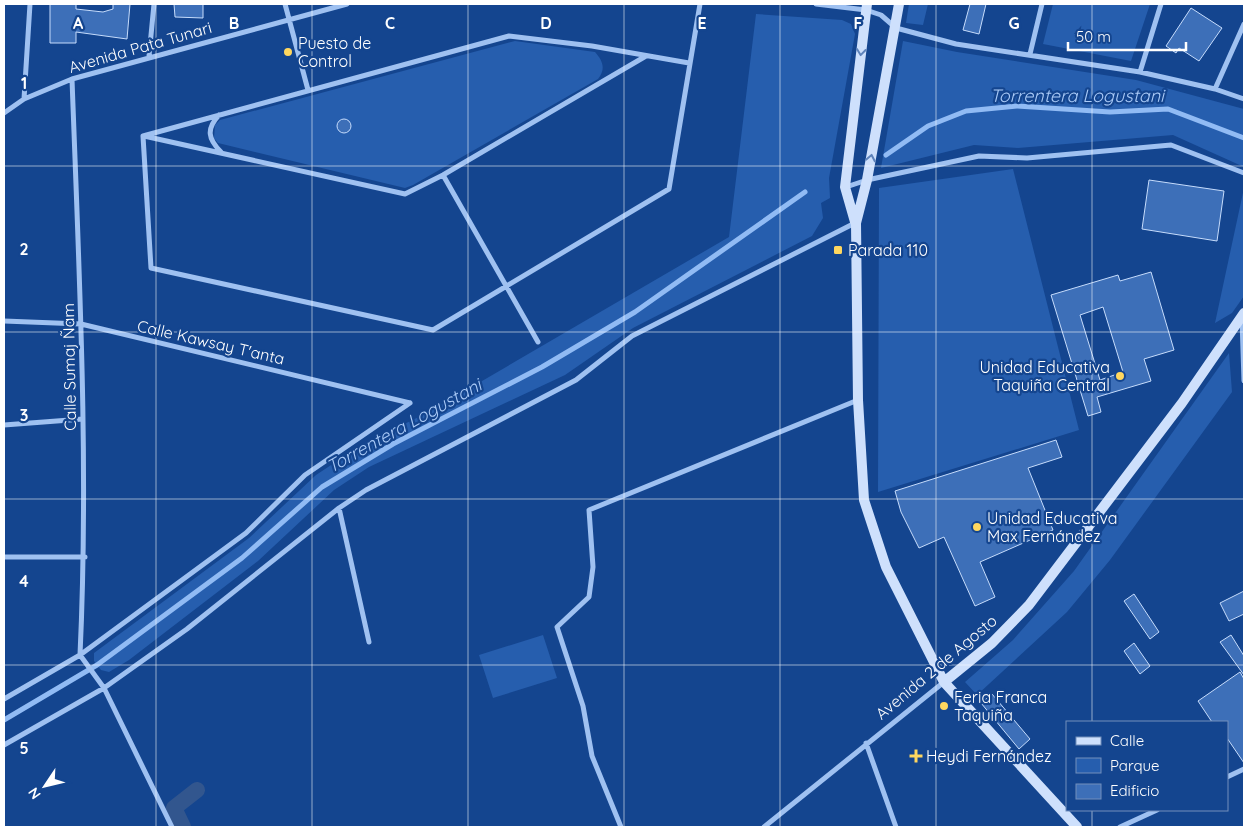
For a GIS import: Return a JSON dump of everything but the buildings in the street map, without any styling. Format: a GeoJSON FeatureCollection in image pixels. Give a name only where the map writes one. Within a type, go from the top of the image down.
{"type":"FeatureCollection","features":[{"type":"Feature","properties":{"kind":"main road"},"geometry":{"type":"LineString","coordinates":[[899,4],[867,180],[856,222],[858,400],[864,500],[886,567],[944,682],[1077,827]]}},
{"type":"Feature","properties":{"kind":"main road"},"geometry":{"type":"LineString","coordinates":[[856,222],[845,187],[867,7]]}},
{"type":"Feature","properties":{"kind":"main road","name":"Avenida 2 de Agosto"},"geometry":{"type":"LineString","coordinates":[[944,682],[992,643],[1029,605],[1182,402],[1243,314]]}},
{"type":"Feature","properties":{"kind":"street"},"geometry":{"type":"LineString","coordinates":[[24,99],[30,4]]}},
{"type":"Feature","properties":{"kind":"street"},"geometry":{"type":"LineString","coordinates":[[149,56],[154,4]]}},
{"type":"Feature","properties":{"kind":"street"},"geometry":{"type":"LineString","coordinates":[[285,4],[308,90]]}},
{"type":"Feature","properties":{"kind":"street","name":"Avenida Pata Tunari"},"geometry":{"type":"LineString","coordinates":[[4,113],[24,99],[72,79],[149,56],[347,4]]}},
{"type":"Feature","properties":{"kind":"street"},"geometry":{"type":"LineString","coordinates":[[143,136],[151,268],[433,330],[507,288],[669,189],[700,4]]}},
{"type":"Feature","properties":{"kind":"street"},"geometry":{"type":"LineString","coordinates":[[816,4],[867,7],[881,14],[896,28],[956,44],[1140,72],[1215,89],[1244,98]]}},
{"type":"Feature","properties":{"kind":"street"},"geometry":{"type":"LineString","coordinates":[[1030,54],[1042,4]]}},
{"type":"Feature","properties":{"kind":"street"},"geometry":{"type":"LineString","coordinates":[[1140,72],[1161,4]]}},
{"type":"Feature","properties":{"kind":"street"},"geometry":{"type":"LineString","coordinates":[[1215,89],[1244,24]]}},
{"type":"Feature","properties":{"kind":"street"},"geometry":{"type":"LineString","coordinates":[[143,136],[509,36],[592,46],[689,63]]}},
{"type":"Feature","properties":{"kind":"street"},"geometry":{"type":"LineString","coordinates":[[143,136],[405,194],[443,175],[646,56]]}},
{"type":"Feature","properties":{"kind":"street","name":"Calle Sumaj Ñam"},"geometry":{"type":"LineString","coordinates":[[72,79],[81,324],[85,556],[80,656]]}},
{"type":"Feature","properties":{"kind":"street"},"geometry":{"type":"LineString","coordinates":[[219,115],[211,124],[208,132],[214,145],[222,153]]}},
{"type":"Feature","properties":{"kind":"street"},"geometry":{"type":"LineString","coordinates":[[845,187],[867,180],[979,156],[1027,158],[1171,145],[1244,173]]}},
{"type":"Feature","properties":{"kind":"street"},"geometry":{"type":"LineString","coordinates":[[443,175],[538,342]]}},
{"type":"Feature","properties":{"kind":"street"},"geometry":{"type":"LineString","coordinates":[[4,745],[104,688],[187,629],[339,508],[366,490],[576,380],[632,336],[856,222]]}},
{"type":"Feature","properties":{"kind":"street"},"geometry":{"type":"LineString","coordinates":[[1243,314],[1244,381]]}},
{"type":"Feature","properties":{"kind":"street","name":"Calle Kawsay T'anta"},"geometry":{"type":"LineString","coordinates":[[4,321],[81,324],[410,403],[305,474],[246,533],[80,656]]}},
{"type":"Feature","properties":{"kind":"street"},"geometry":{"type":"LineString","coordinates":[[622,827],[592,756],[584,706],[557,627],[589,597],[593,567],[589,510],[858,400]]}},
{"type":"Feature","properties":{"kind":"street"},"geometry":{"type":"LineString","coordinates":[[4,425],[83,419]]}},
{"type":"Feature","properties":{"kind":"street"},"geometry":{"type":"LineString","coordinates":[[339,508],[369,642]]}},
{"type":"Feature","properties":{"kind":"street"},"geometry":{"type":"LineString","coordinates":[[4,557],[85,556]]}},
{"type":"Feature","properties":{"kind":"street"},"geometry":{"type":"LineString","coordinates":[[4,699],[80,656],[104,688],[172,827]]}},
{"type":"Feature","properties":{"kind":"street","name":"Avenida 2 de Agosto"},"geometry":{"type":"LineString","coordinates":[[764,827],[944,682]]}},
{"type":"Feature","properties":{"kind":"street"},"geometry":{"type":"LineString","coordinates":[[866,743],[896,827]]}},
{"type":"Feature","properties":{"kind":"street"},"geometry":{"type":"LineString","coordinates":[[1228,777],[1244,769]]}},
{"type":"Feature","properties":{"kind":"street"},"geometry":{"type":"LineString","coordinates":[[1120,827],[1155,811]]}},
{"type":"Feature","properties":{"kind":"green space"},"geometry":{"type":"Polygon","coordinates":[[[909,4],[928,4],[923,25],[906,23],[909,4]]]}},
{"type":"Feature","properties":{"kind":"green space"},"geometry":{"type":"Polygon","coordinates":[[[1053,4],[1150,4],[1131,61],[1043,44],[1053,4]]]}},
{"type":"Feature","properties":{"kind":"green space"},"geometry":{"type":"Polygon","coordinates":[[[756,14],[842,20],[851,24],[855,34],[829,178],[830,198],[821,203],[823,218],[812,236],[633,328],[565,375],[369,467],[334,490],[258,561],[129,660],[109,672],[101,670],[94,661],[94,653],[249,538],[316,475],[363,444],[427,413],[729,237],[756,14]]]}},
{"type":"Feature","properties":{"kind":"green space"},"geometry":{"type":"Polygon","coordinates":[[[515,41],[595,52],[602,62],[602,72],[598,79],[405,188],[218,143],[214,138],[215,125],[220,120],[515,41]]]}},
{"type":"Feature","properties":{"kind":"green space"},"geometry":{"type":"Polygon","coordinates":[[[903,41],[957,52],[1136,80],[1244,109],[1244,167],[1173,135],[1018,148],[974,145],[881,168],[903,41]]]}},
{"type":"Feature","properties":{"kind":"green space"},"geometry":{"type":"Polygon","coordinates":[[[1013,169],[1079,430],[878,492],[879,188],[1013,169]]]}},
{"type":"Feature","properties":{"kind":"green space"},"geometry":{"type":"Polygon","coordinates":[[[1244,188],[1244,296],[1232,313],[1215,323],[1244,188]]]}},
{"type":"Feature","properties":{"kind":"green space"},"geometry":{"type":"Polygon","coordinates":[[[1229,353],[1232,392],[1110,560],[1067,612],[977,695],[965,682],[1013,640],[1074,571],[1229,353]]]}},
{"type":"Feature","properties":{"kind":"green space"},"geometry":{"type":"Polygon","coordinates":[[[543,635],[557,678],[493,698],[479,655],[543,635]]]}},
{"type":"Feature","properties":{"kind":"waterway","name":"Torrentera Logustani"},"geometry":{"type":"LineString","coordinates":[[886,155],[928,126],[966,111],[1017,106],[1110,112],[1168,109],[1244,138]]}},
{"type":"Feature","properties":{"kind":"waterway","name":"Torrentera Logustani"},"geometry":{"type":"LineString","coordinates":[[4,720],[97,665],[242,558],[322,487],[393,444],[542,367],[635,312],[805,192]]}},
{"type":"Feature","properties":{"kind":"waterway"},"geometry":{"type":"LineString","coordinates":[[183,827],[174,808],[197,790]]}},
{"type":"Feature","properties":{"kind":"place","name":"Puesto de Control"},"geometry":{"type":"Point","coordinates":[288,52]}},
{"type":"Feature","properties":{"kind":"place","name":"Parada 110"},"geometry":{"type":"Point","coordinates":[838,250]}},
{"type":"Feature","properties":{"kind":"place","name":"Unidad Educativa Taquiña Central"},"geometry":{"type":"Point","coordinates":[1120,376]}},
{"type":"Feature","properties":{"kind":"place","name":"Unidad Educativa Max Fernández"},"geometry":{"type":"Point","coordinates":[977,527]}},
{"type":"Feature","properties":{"kind":"place","name":"Feria Franca Taquiña"},"geometry":{"type":"Point","coordinates":[944,706]}},
{"type":"Feature","properties":{"kind":"place","name":"Heydi Fernández"},"geometry":{"type":"Point","coordinates":[916,756]}}]}
